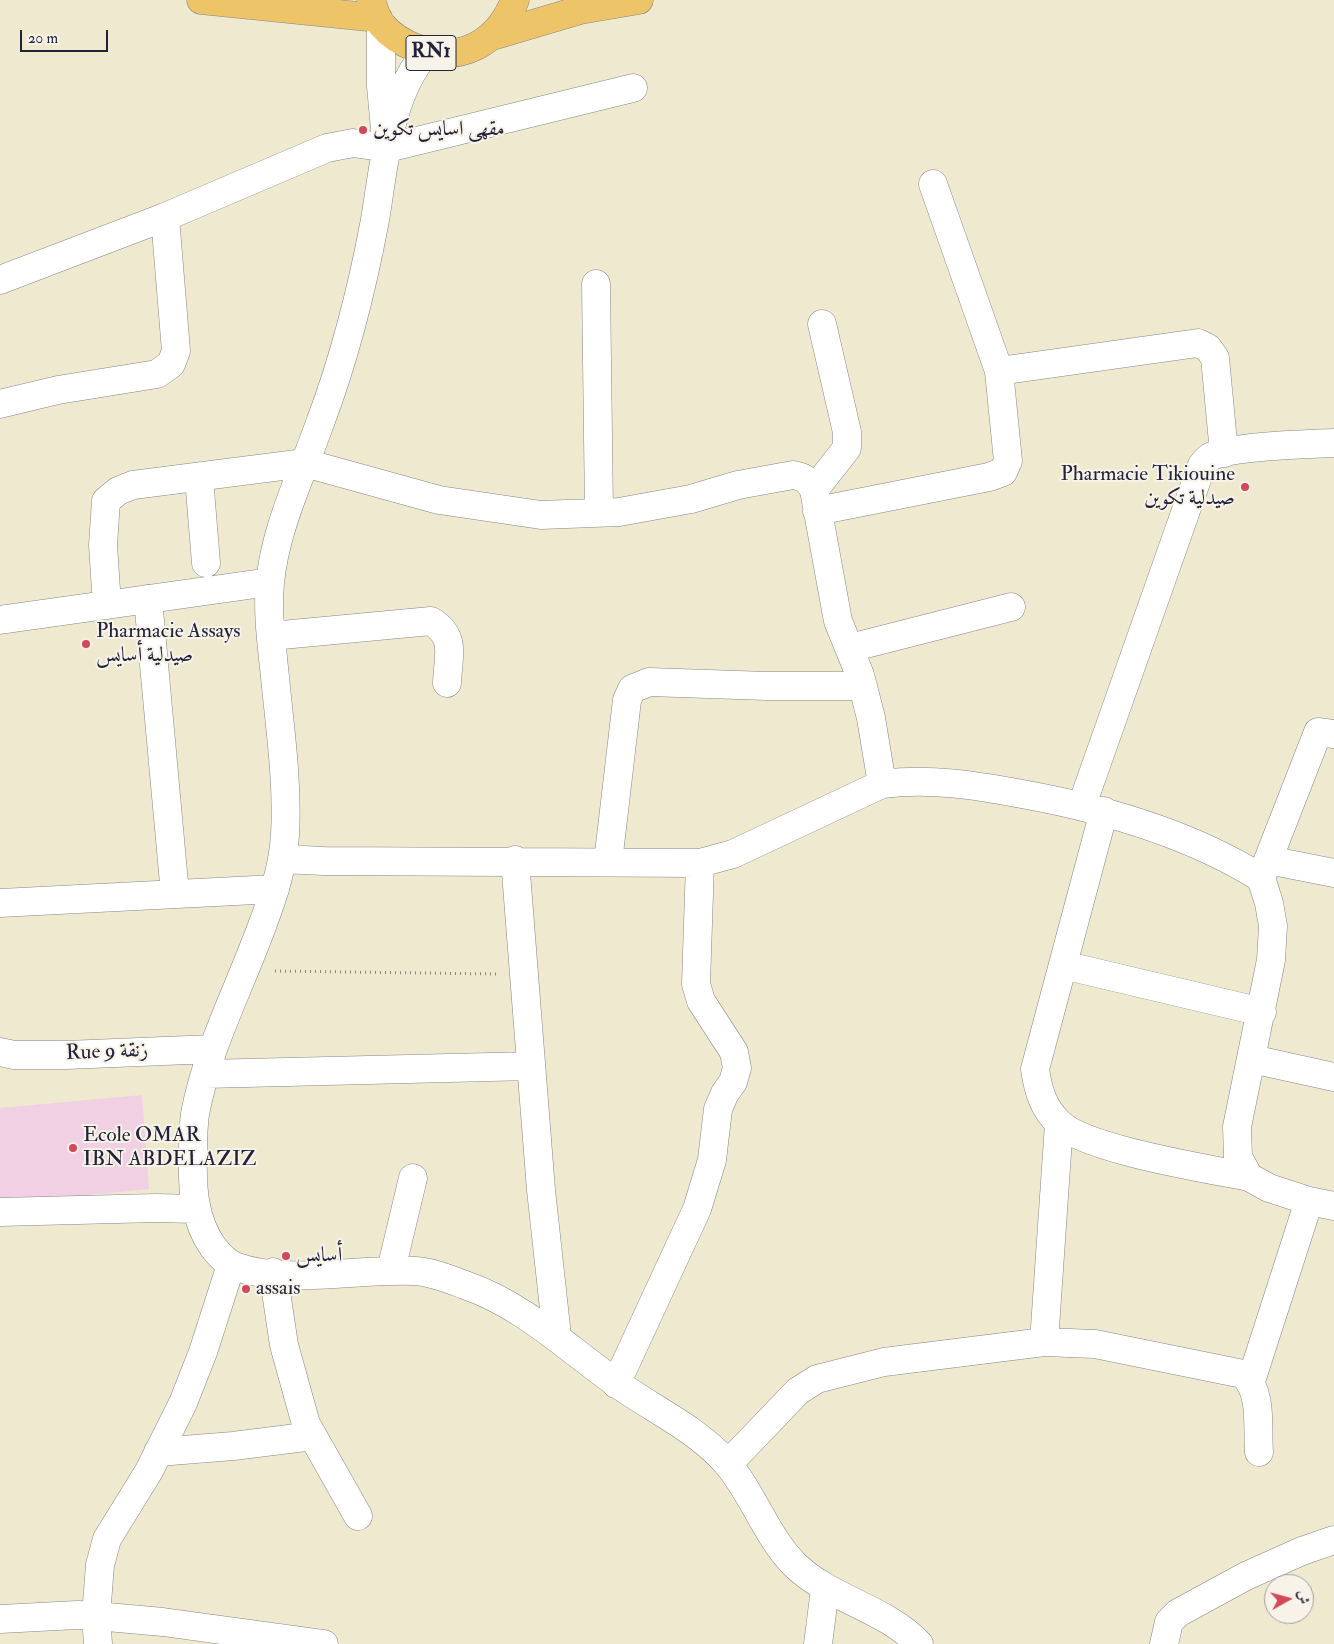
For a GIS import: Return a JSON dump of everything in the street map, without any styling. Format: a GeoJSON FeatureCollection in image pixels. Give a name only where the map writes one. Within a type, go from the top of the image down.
{"type":"FeatureCollection","features":[{"type":"Feature","properties":{"kind":"highway"},"geometry":{"type":"LineString","coordinates":[[200,0],[377,14]]}},
{"type":"Feature","properties":{"kind":"highway","name":"RN1"},"geometry":{"type":"LineString","coordinates":[[377,14],[401,42],[427,52],[438,54],[458,53],[476,47],[492,36],[508,17],[515,0]]}},
{"type":"Feature","properties":{"kind":"highway","name":"RN1"},"geometry":{"type":"LineString","coordinates":[[492,36],[580,10],[639,0]]}},
{"type":"Feature","properties":{"kind":"street"},"geometry":{"type":"LineString","coordinates":[[377,14],[381,86],[388,148]]}},
{"type":"Feature","properties":{"kind":"street"},"geometry":{"type":"LineString","coordinates":[[427,52],[412,70],[406,81],[388,148],[366,270],[350,334],[284,520],[270,582],[271,636],[283,765],[285,833],[282,859],[275,889],[205,1074],[194,1118],[192,1182],[196,1209],[213,1246],[231,1265],[304,1275],[391,1270],[423,1271],[472,1287],[526,1315],[557,1336],[616,1384],[681,1423],[728,1464],[792,1563],[825,1589],[886,1618],[916,1639],[919,1644]]}},
{"type":"Feature","properties":{"kind":"street"},"geometry":{"type":"LineString","coordinates":[[0,280],[165,217],[327,148],[353,143],[388,148],[633,88]]}},
{"type":"Feature","properties":{"kind":"street"},"geometry":{"type":"LineString","coordinates":[[816,501],[989,477],[1003,472],[1008,461],[999,371],[933,184]]}},
{"type":"Feature","properties":{"kind":"street"},"geometry":{"type":"LineString","coordinates":[[0,404],[58,390],[157,374],[171,364],[176,351],[165,217]]}},
{"type":"Feature","properties":{"kind":"street"},"geometry":{"type":"LineString","coordinates":[[596,284],[599,512]]}},
{"type":"Feature","properties":{"kind":"street"},"geometry":{"type":"LineString","coordinates":[[816,501],[847,448],[847,432],[822,324]]}},
{"type":"Feature","properties":{"kind":"street"},"geometry":{"type":"LineString","coordinates":[[999,371],[1198,344],[1208,348],[1215,358],[1224,453]]}},
{"type":"Feature","properties":{"kind":"street"},"geometry":{"type":"LineString","coordinates":[[1251,1381],[1321,1204],[1269,1188],[1249,1177],[1126,1150],[1074,1134],[1060,1124],[1047,1110],[1038,1090],[1035,1069],[1063,965],[1093,808],[1202,465],[1210,457],[1224,453],[1278,446],[1334,443]]}},
{"type":"Feature","properties":{"kind":"street"},"geometry":{"type":"LineString","coordinates":[[107,605],[102,545],[106,501],[118,491],[133,485],[305,463],[439,500],[541,515],[619,512],[690,499],[738,485],[793,475],[808,480],[816,501],[838,621],[850,648],[863,686],[882,784]]}},
{"type":"Feature","properties":{"kind":"street"},"geometry":{"type":"LineString","coordinates":[[199,478],[206,563]]}},
{"type":"Feature","properties":{"kind":"street"},"geometry":{"type":"LineString","coordinates":[[0,620],[270,582]]}},
{"type":"Feature","properties":{"kind":"street"},"geometry":{"type":"LineString","coordinates":[[148,599],[175,894]]}},
{"type":"Feature","properties":{"kind":"street"},"geometry":{"type":"LineString","coordinates":[[850,648],[1011,607]]}},
{"type":"Feature","properties":{"kind":"street"},"geometry":{"type":"LineString","coordinates":[[271,636],[431,621],[444,629],[449,641],[447,683]]}},
{"type":"Feature","properties":{"kind":"street"},"geometry":{"type":"LineString","coordinates":[[608,862],[627,700],[632,689],[649,682],[767,686],[863,686]]}},
{"type":"Feature","properties":{"kind":"street"},"geometry":{"type":"LineString","coordinates":[[1249,1177],[1238,1157],[1237,1127],[1262,1012],[1271,960],[1273,926],[1264,869],[1318,732],[1334,734]]}},
{"type":"Feature","properties":{"kind":"street"},"geometry":{"type":"LineString","coordinates":[[282,859],[324,861],[515,860],[700,863],[733,854],[882,784],[909,781],[962,782],[1093,808],[1264,869],[1334,873]]}},
{"type":"Feature","properties":{"kind":"street"},"geometry":{"type":"LineString","coordinates":[[515,860],[531,1066],[557,1336]]}},
{"type":"Feature","properties":{"kind":"street"},"geometry":{"type":"LineString","coordinates":[[616,1384],[697,1208],[712,1160],[718,1109],[725,1093],[733,1082],[737,1068],[734,1052],[701,1001],[696,984],[700,863]]}},
{"type":"Feature","properties":{"kind":"street"},"geometry":{"type":"LineString","coordinates":[[0,903],[275,889]]}},
{"type":"Feature","properties":{"kind":"street"},"geometry":{"type":"LineString","coordinates":[[1063,965],[1262,1012]]}},
{"type":"Feature","properties":{"kind":"street","name":"Rue 9 زنقة"},"geometry":{"type":"LineString","coordinates":[[0,1052],[14,1055],[66,1055],[214,1049]]}},
{"type":"Feature","properties":{"kind":"street"},"geometry":{"type":"LineString","coordinates":[[1252,1058],[1334,1076]]}},
{"type":"Feature","properties":{"kind":"street"},"geometry":{"type":"LineString","coordinates":[[205,1074],[531,1066]]}},
{"type":"Feature","properties":{"kind":"street"},"geometry":{"type":"LineString","coordinates":[[1044,1342],[1060,1124]]}},
{"type":"Feature","properties":{"kind":"street"},"geometry":{"type":"LineString","coordinates":[[391,1270],[414,1178]]}},
{"type":"Feature","properties":{"kind":"street"},"geometry":{"type":"LineString","coordinates":[[0,1212],[156,1208],[196,1209]]}},
{"type":"Feature","properties":{"kind":"street"},"geometry":{"type":"LineString","coordinates":[[98,1644],[96,1616],[100,1565],[107,1539],[149,1471],[183,1403],[203,1352],[231,1265]]}},
{"type":"Feature","properties":{"kind":"street"},"geometry":{"type":"LineString","coordinates":[[273,1272],[284,1345],[306,1424],[358,1516]]}},
{"type":"Feature","properties":{"kind":"street"},"geometry":{"type":"LineString","coordinates":[[728,1464],[798,1392],[817,1379],[884,1362],[1044,1342],[1095,1344],[1243,1374],[1251,1381],[1256,1394],[1259,1452]]}},
{"type":"Feature","properties":{"kind":"street"},"geometry":{"type":"LineString","coordinates":[[158,1452],[233,1446],[313,1436]]}},
{"type":"Feature","properties":{"kind":"street"},"geometry":{"type":"LineString","coordinates":[[1164,1644],[1169,1622],[1178,1613],[1246,1576],[1302,1551],[1334,1540]]}},
{"type":"Feature","properties":{"kind":"street"},"geometry":{"type":"LineString","coordinates":[[818,1644],[825,1589]]}},
{"type":"Feature","properties":{"kind":"street"},"geometry":{"type":"LineString","coordinates":[[0,1619],[77,1615],[96,1616],[163,1622],[273,1641],[324,1644]]}},
{"type":"Feature","properties":{"kind":"path"},"geometry":{"type":"LineString","coordinates":[[245,971],[524,975]]}},
{"type":"Feature","properties":{"kind":"shaded area","name":"Ecole OMAR IBN ABDELAZIZ"},"geometry":{"type":"Polygon","coordinates":[[[142,1095],[149,1189],[0,1204],[0,1108],[142,1095]]]}},
{"type":"Feature","properties":{"kind":"place","name":"مقهى اسايس تكوين"},"geometry":{"type":"Point","coordinates":[363,130]}},
{"type":"Feature","properties":{"kind":"place","name":"Pharmacie Tikiouine صيدلية تكوين"},"geometry":{"type":"Point","coordinates":[1245,487]}},
{"type":"Feature","properties":{"kind":"place","name":"Pharmacie Assays صيدلية أسايس"},"geometry":{"type":"Point","coordinates":[86,644]}},
{"type":"Feature","properties":{"kind":"place","name":"Ecole OMAR IBN ABDELAZIZ"},"geometry":{"type":"Point","coordinates":[73,1148]}},
{"type":"Feature","properties":{"kind":"place","name":"أسايس"},"geometry":{"type":"Point","coordinates":[286,1256]}},
{"type":"Feature","properties":{"kind":"place","name":"assais"},"geometry":{"type":"Point","coordinates":[246,1289]}}]}
